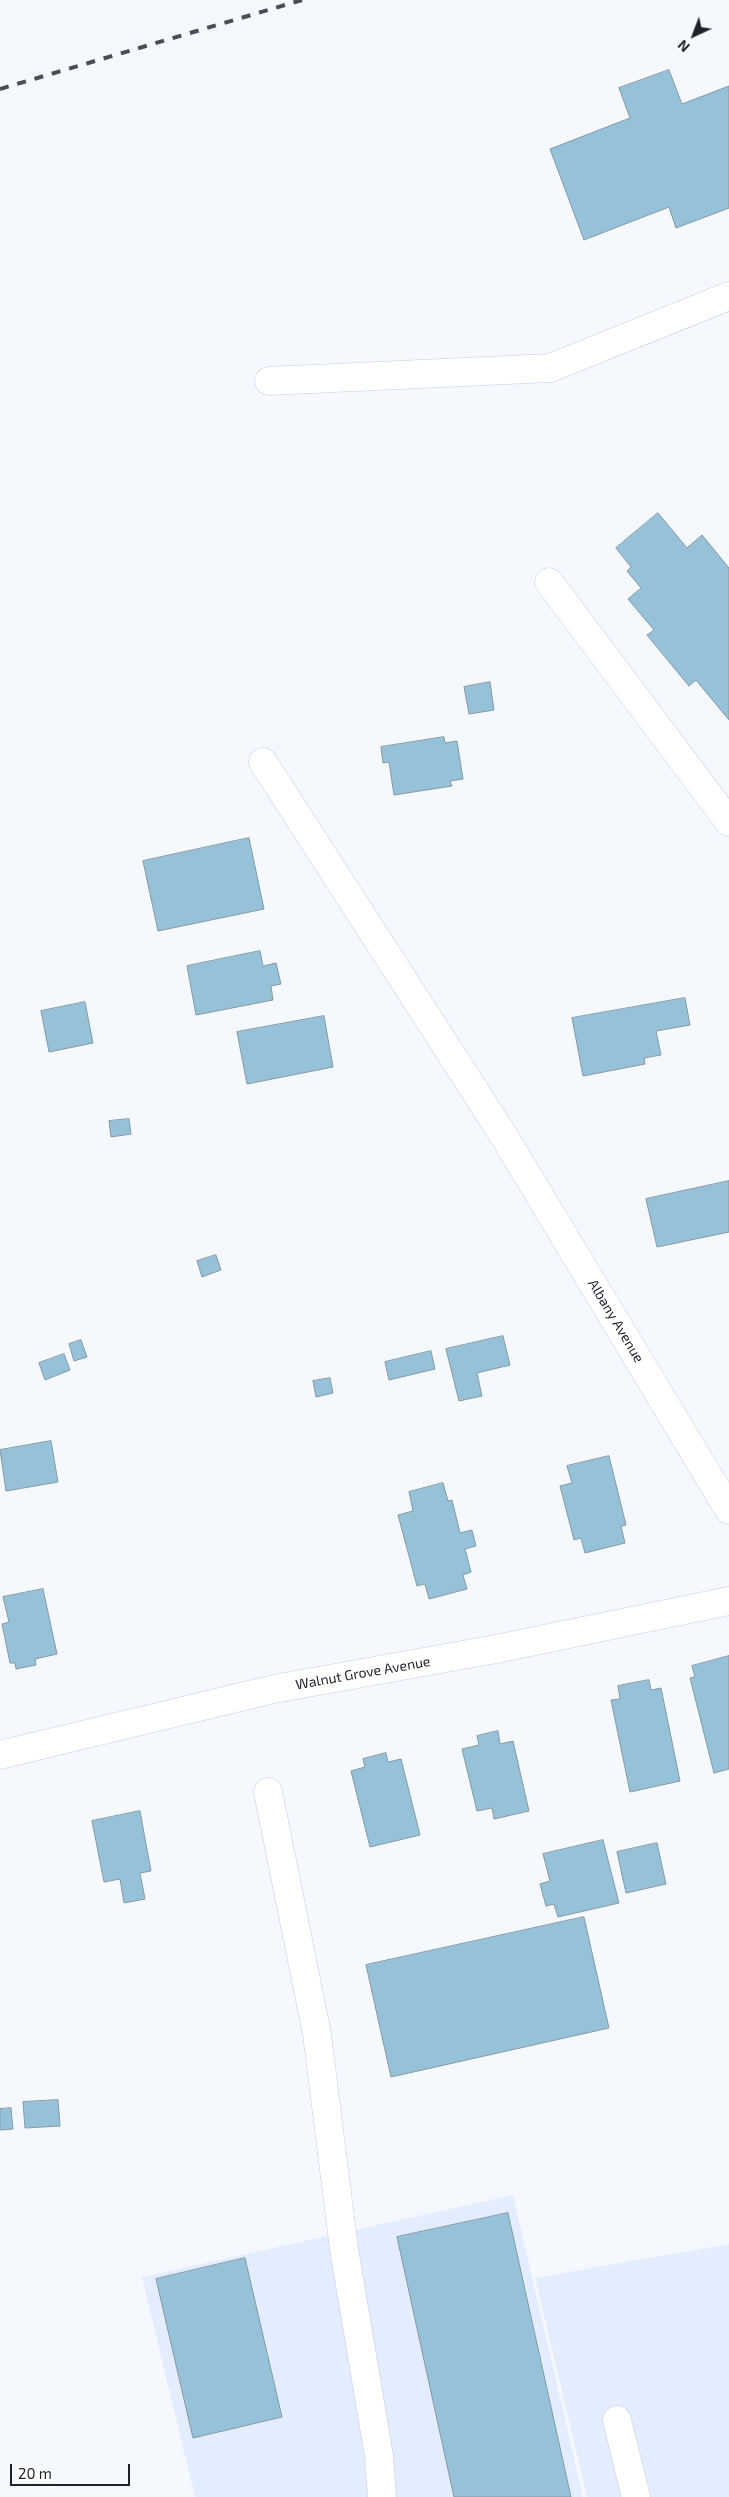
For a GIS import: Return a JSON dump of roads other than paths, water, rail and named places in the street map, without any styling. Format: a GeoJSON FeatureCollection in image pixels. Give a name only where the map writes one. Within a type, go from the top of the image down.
{"type":"FeatureCollection","features":[{"type":"Feature","properties":{"kind":"street"},"geometry":{"type":"LineString","coordinates":[[269,381],[550,368],[729,296]]}},
{"type":"Feature","properties":{"kind":"street"},"geometry":{"type":"LineString","coordinates":[[549,582],[729,822]]}},
{"type":"Feature","properties":{"kind":"street","name":"Albany Avenue"},"geometry":{"type":"LineString","coordinates":[[263,762],[502,1133],[729,1510]]}},
{"type":"Feature","properties":{"kind":"street","name":"Walnut Grove Avenue"},"geometry":{"type":"LineString","coordinates":[[0,1755],[274,1689],[496,1650],[729,1601]]}},
{"type":"Feature","properties":{"kind":"street"},"geometry":{"type":"LineString","coordinates":[[268,1792],[317,2034],[328,2139],[379,2456],[382,2497]]}},
{"type":"Feature","properties":{"kind":"street"},"geometry":{"type":"LineString","coordinates":[[616,2420],[636,2497]]}},
{"type":"Feature","properties":{"kind":"railway"},"geometry":{"type":"LineString","coordinates":[[0,89],[302,0]]}}]}
